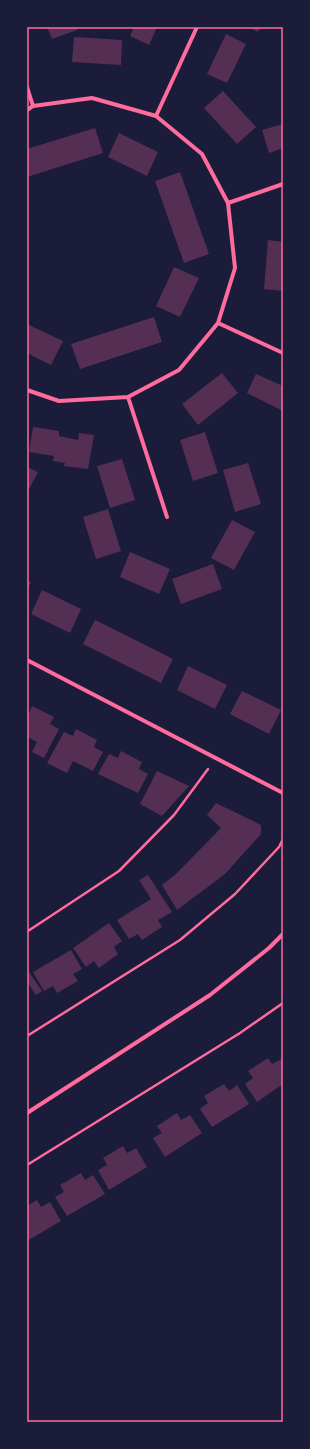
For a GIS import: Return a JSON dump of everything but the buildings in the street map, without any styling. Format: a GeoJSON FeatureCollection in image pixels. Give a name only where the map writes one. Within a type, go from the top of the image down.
{"type":"FeatureCollection","features":[{"type":"Feature","properties":{"kind":"street"},"geometry":{"type":"LineString","coordinates":[[156,116],[198,27]]}},
{"type":"Feature","properties":{"kind":"street"},"geometry":{"type":"LineString","coordinates":[[27,87],[33,106]]}},
{"type":"Feature","properties":{"kind":"street"},"geometry":{"type":"LineString","coordinates":[[27,110],[33,106],[92,98],[156,116],[202,154],[228,203],[235,268],[218,324],[179,370],[128,397],[59,401],[27,390]]}},
{"type":"Feature","properties":{"kind":"street"},"geometry":{"type":"LineString","coordinates":[[228,203],[283,184]]}},
{"type":"Feature","properties":{"kind":"street"},"geometry":{"type":"LineString","coordinates":[[218,324],[283,353]]}},
{"type":"Feature","properties":{"kind":"street"},"geometry":{"type":"LineString","coordinates":[[128,397],[168,517]]}},
{"type":"Feature","properties":{"kind":"street"},"geometry":{"type":"LineString","coordinates":[[27,660],[283,793]]}},
{"type":"Feature","properties":{"kind":"street"},"geometry":{"type":"LineString","coordinates":[[27,1113],[210,995],[269,948],[283,934]]}},
{"type":"Feature","properties":{"kind":"path"},"geometry":{"type":"LineString","coordinates":[[27,930],[28,931],[119,871],[174,815],[216,757]]}},
{"type":"Feature","properties":{"kind":"path"},"geometry":{"type":"LineString","coordinates":[[27,1036],[180,940],[235,894],[279,847],[283,839]]}},
{"type":"Feature","properties":{"kind":"path"},"geometry":{"type":"LineString","coordinates":[[27,1165],[240,1033],[283,1003]]}}]}
